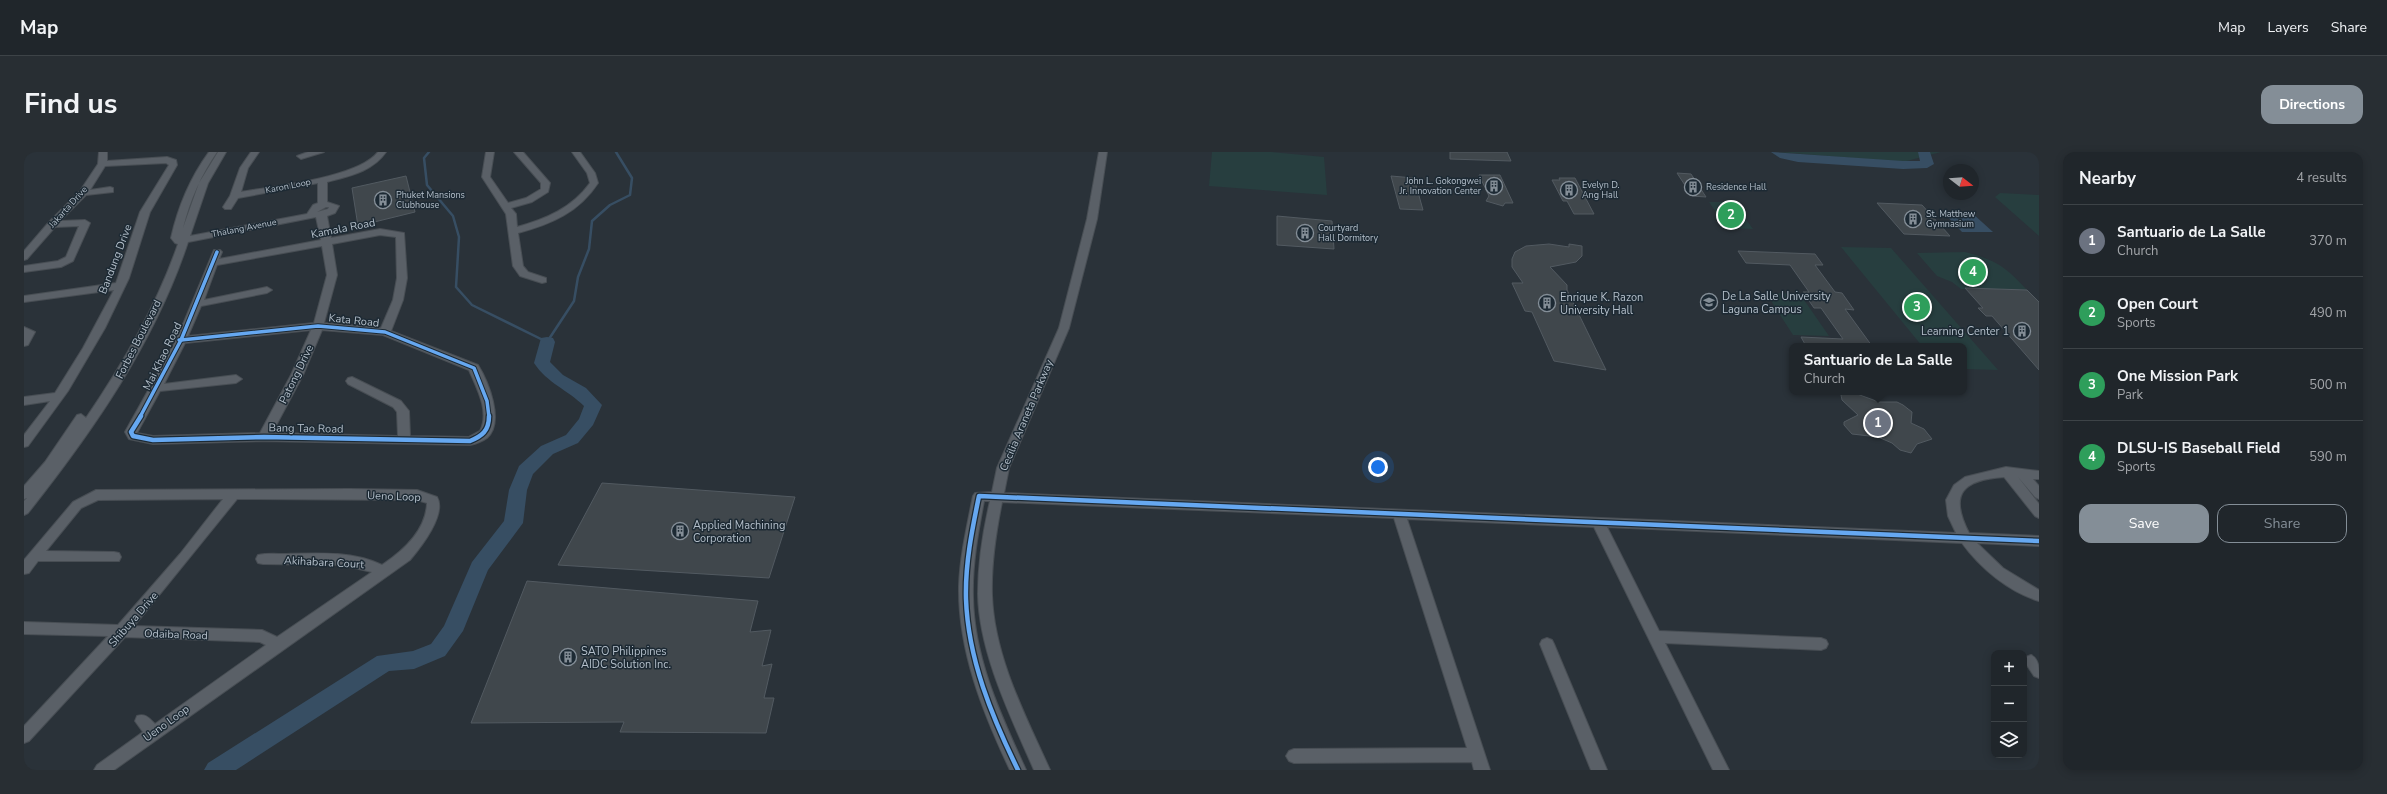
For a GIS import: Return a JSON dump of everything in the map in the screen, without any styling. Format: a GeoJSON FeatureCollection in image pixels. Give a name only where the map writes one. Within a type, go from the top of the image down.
{"type":"FeatureCollection","features":[{"type":"Feature","properties":{"kind":"street","name":"Jakarta Drive"},"geometry":{"type":"LineString","coordinates":[[24,257],[52,224],[83,193],[102,164],[103,152]]}},
{"type":"Feature","properties":{"kind":"street"},"geometry":{"type":"LineString","coordinates":[[154,161],[162,152]]}},
{"type":"Feature","properties":{"kind":"street","name":"Forbes Boulevard"},"geometry":{"type":"LineString","coordinates":[[24,510],[58,466],[118,379],[157,304],[180,237],[186,199],[205,162],[213,152]]}},
{"type":"Feature","properties":{"kind":"street","name":"Forbes Boulevard"},"geometry":{"type":"LineString","coordinates":[[24,494],[49,465],[106,383],[132,338],[180,237],[197,197],[215,160],[222,152]]}},
{"type":"Feature","properties":{"kind":"street"},"geometry":{"type":"LineString","coordinates":[[228,207],[235,196],[244,168],[255,152]]}},
{"type":"Feature","properties":{"kind":"street"},"geometry":{"type":"LineString","coordinates":[[301,156],[320,152]]}},
{"type":"Feature","properties":{"kind":"street","name":"Karon Loop"},"geometry":{"type":"LineString","coordinates":[[235,196],[322,180],[365,167],[376,160],[382,152]]}},
{"type":"Feature","properties":{"kind":"street"},"geometry":{"type":"LineString","coordinates":[[490,152],[486,177],[492,188],[507,206],[513,231],[518,266],[524,274],[542,280]]}},
{"type":"Feature","properties":{"kind":"street"},"geometry":{"type":"LineString","coordinates":[[507,206],[529,200],[545,190],[546,184],[518,152]]}},
{"type":"Feature","properties":{"kind":"street"},"geometry":{"type":"LineString","coordinates":[[513,231],[539,224],[566,212],[586,197],[594,183],[591,173],[576,152]]}},
{"type":"Feature","properties":{"kind":"street","name":"Cecilia Araneta Parkway"},"geometry":{"type":"LineString","coordinates":[[1042,770],[1000,668],[987,616],[986,572],[995,497],[1008,455],[1064,328],[1091,225],[1103,152]]}},
{"type":"Feature","properties":{"kind":"street","name":"Bandung Drive"},"geometry":{"type":"LineString","coordinates":[[24,443],[59,396],[98,330],[120,286],[145,213],[157,188],[173,165],[173,162],[167,160],[102,164]]}},
{"type":"Feature","properties":{"kind":"street","name":"Patong Drive"},"geometry":{"type":"LineString","coordinates":[[264,437],[297,375],[318,326],[332,275],[327,244],[318,211],[322,180]]}},
{"type":"Feature","properties":{"kind":"street"},"geometry":{"type":"LineString","coordinates":[[83,193],[110,190]]}},
{"type":"Feature","properties":{"kind":"street","name":"Thalang Avenue"},"geometry":{"type":"LineString","coordinates":[[180,237],[318,211]]}},
{"type":"Feature","properties":{"kind":"street"},"geometry":{"type":"LineString","coordinates":[[24,269],[61,264],[70,259],[85,223],[52,224]]}},
{"type":"Feature","properties":{"kind":"street","name":"Kamala Road"},"geometry":{"type":"LineString","coordinates":[[215,258],[327,244],[380,232],[401,235],[402,278],[398,300],[385,332]]}},
{"type":"Feature","properties":{"kind":"street","name":"Mai Khao Road"},"geometry":{"type":"LineString","coordinates":[[131,432],[158,388],[179,340],[198,304],[215,258]]}},
{"type":"Feature","properties":{"kind":"street"},"geometry":{"type":"LineString","coordinates":[[24,299],[120,286]]}},
{"type":"Feature","properties":{"kind":"street"},"geometry":{"type":"LineString","coordinates":[[198,304],[267,290]]}},
{"type":"Feature","properties":{"kind":"street","name":"Kata Road"},"geometry":{"type":"LineString","coordinates":[[179,340],[318,326],[385,332],[474,368],[486,400],[489,416],[488,426],[483,434]]}},
{"type":"Feature","properties":{"kind":"street"},"geometry":{"type":"LineString","coordinates":[[24,330],[30,332],[24,343]]}},
{"type":"Feature","properties":{"kind":"street"},"geometry":{"type":"LineString","coordinates":[[158,388],[236,379]]}},
{"type":"Feature","properties":{"kind":"street"},"geometry":{"type":"LineString","coordinates":[[352,381],[397,404],[403,411],[404,439]]}},
{"type":"Feature","properties":{"kind":"street"},"geometry":{"type":"LineString","coordinates":[[24,401],[59,396]]}},
{"type":"Feature","properties":{"kind":"street","name":"Bang Tao Road"},"geometry":{"type":"LineString","coordinates":[[131,432],[133,436],[153,440],[264,437],[470,440],[483,434]]}},
{"type":"Feature","properties":{"kind":"street"},"geometry":{"type":"LineString","coordinates":[[2006,471],[2039,513]]}},
{"type":"Feature","properties":{"kind":"street"},"geometry":{"type":"LineString","coordinates":[[2039,475],[2006,471],[1985,473],[1974,477],[1957,489],[1953,503],[1955,519],[1966,538],[1979,554],[2000,572],[2039,596]]}},
{"type":"Feature","properties":{"kind":"street"},"geometry":{"type":"LineString","coordinates":[[2021,472],[2039,494]]}},
{"type":"Feature","properties":{"kind":"street","name":"Shibuya Drive"},"geometry":{"type":"LineString","coordinates":[[24,736],[123,632],[187,557],[234,494]]}},
{"type":"Feature","properties":{"kind":"street","name":"Ueno Loop"},"geometry":{"type":"LineString","coordinates":[[24,569],[77,505],[88,497],[96,495],[417,495],[433,500],[434,506],[428,523],[414,546],[405,556],[278,644],[102,770]]}},
{"type":"Feature","properties":{"kind":"street"},"geometry":{"type":"LineString","coordinates":[[1018,770],[987,692],[971,640],[967,618],[967,568],[979,496],[2039,541]]}},
{"type":"Feature","properties":{"kind":"street"},"geometry":{"type":"LineString","coordinates":[[1399,513],[1482,770]]}},
{"type":"Feature","properties":{"kind":"street"},"geometry":{"type":"LineString","coordinates":[[1598,522],[1721,770]]}},
{"type":"Feature","properties":{"kind":"street"},"geometry":{"type":"LineString","coordinates":[[35,556],[114,557]]}},
{"type":"Feature","properties":{"kind":"street","name":"Akihabara Court"},"geometry":{"type":"LineString","coordinates":[[263,559],[348,561],[368,564],[383,572]]}},
{"type":"Feature","properties":{"kind":"street","name":"Odaiba Road"},"geometry":{"type":"LineString","coordinates":[[24,628],[262,636],[278,644]]}},
{"type":"Feature","properties":{"kind":"street"},"geometry":{"type":"LineString","coordinates":[[1655,637],[1821,644]]}},
{"type":"Feature","properties":{"kind":"street"},"geometry":{"type":"LineString","coordinates":[[1547,644],[1599,770]]}},
{"type":"Feature","properties":{"kind":"street"},"geometry":{"type":"LineString","coordinates":[[142,721],[154,732]]}},
{"type":"Feature","properties":{"kind":"street"},"geometry":{"type":"LineString","coordinates":[[1294,756],[1477,754]]}},
{"type":"Feature","properties":{"kind":"green space"},"geometry":{"type":"Polygon","coordinates":[[[1212,152],[1271,152],[1324,157],[1327,195],[1209,186],[1212,152]]]}},
{"type":"Feature","properties":{"kind":"green space"},"geometry":{"type":"Polygon","coordinates":[[[1778,152],[1941,152],[1903,162],[1778,152]]]}},
{"type":"Feature","properties":{"kind":"green space"},"geometry":{"type":"Polygon","coordinates":[[[2000,193],[2039,195],[2039,236],[1995,197],[2000,193]]]}},
{"type":"Feature","properties":{"kind":"green space"},"geometry":{"type":"Polygon","coordinates":[[[1709,202],[1733,202],[1753,229],[1727,228],[1709,202]]]}},
{"type":"Feature","properties":{"kind":"green space"},"geometry":{"type":"Polygon","coordinates":[[[1841,247],[1891,248],[1998,370],[1967,369],[1967,343],[1920,343],[1841,247]]]}},
{"type":"Feature","properties":{"kind":"green space"},"geometry":{"type":"Polygon","coordinates":[[[1965,252],[1985,258],[2000,265],[2013,275],[2027,290],[1961,289],[1952,282],[1937,276],[1917,253],[1965,252]]]}},
{"type":"Feature","properties":{"kind":"green space"},"geometry":{"type":"Polygon","coordinates":[[[1766,293],[1800,294],[1829,336],[1793,335],[1766,293]]]}},
{"type":"Feature","properties":{"kind":"water"},"geometry":{"type":"Polygon","coordinates":[[[1943,212],[1972,213],[1993,232],[1962,232],[1943,212]]]}},
{"type":"Feature","properties":{"kind":"building"},"geometry":{"type":"Polygon","coordinates":[[[1450,152],[1507,152],[1511,161],[1450,159],[1450,152]]]}},
{"type":"Feature","properties":{"kind":"building","name":"Residence Hall"},"geometry":{"type":"Polygon","coordinates":[[[1677,173],[1691,174],[1706,197],[1692,196],[1677,173]]]}},
{"type":"Feature","properties":{"kind":"building","name":"John L. Gokongwei Jr. Innovation Center"},"geometry":{"type":"Polygon","coordinates":[[[1479,175],[1500,175],[1513,203],[1505,203],[1503,206],[1486,201],[1489,196],[1479,175]]]}},
{"type":"Feature","properties":{"kind":"building","name":"Phuket Mansions Clubhouse"},"geometry":{"type":"Polygon","coordinates":[[[406,176],[415,212],[358,226],[352,188],[406,176]]]}},
{"type":"Feature","properties":{"kind":"building"},"geometry":{"type":"Polygon","coordinates":[[[1391,176],[1414,178],[1423,210],[1400,209],[1391,176]]]}},
{"type":"Feature","properties":{"kind":"building","name":"Evelyn D. Ang Hall"},"geometry":{"type":"Polygon","coordinates":[[[1559,178],[1575,178],[1594,214],[1574,214],[1567,201],[1563,201],[1552,180],[1560,180],[1559,178]]]}},
{"type":"Feature","properties":{"kind":"building","name":"St. Matthew Gymnasium"},"geometry":{"type":"Polygon","coordinates":[[[1877,203],[1922,205],[1950,236],[1904,234],[1877,203]]]}},
{"type":"Feature","properties":{"kind":"building","name":"Courtyard Hall Dormitory"},"geometry":{"type":"Polygon","coordinates":[[[1277,216],[1332,221],[1334,249],[1277,245],[1277,216]]]}},
{"type":"Feature","properties":{"kind":"building","name":"Enrique K. Razon University Hall"},"geometry":{"type":"Polygon","coordinates":[[[1549,244],[1569,247],[1569,244],[1582,246],[1582,256],[1576,262],[1550,267],[1567,285],[1567,290],[1606,370],[1554,361],[1532,312],[1525,311],[1512,283],[1523,283],[1512,267],[1512,259],[1515,252],[1526,246],[1549,244]]]}},
{"type":"Feature","properties":{"kind":"building"},"geometry":{"type":"Polygon","coordinates":[[[1738,251],[1815,254],[1823,265],[1815,265],[1835,292],[1842,293],[1854,310],[1845,309],[1870,343],[1804,343],[1801,337],[1843,339],[1821,308],[1814,308],[1803,292],[1809,292],[1790,265],[1746,263],[1738,251]]]}},
{"type":"Feature","properties":{"kind":"building"},"geometry":{"type":"Polygon","coordinates":[[[1965,288],[2027,290],[2039,302],[2039,370],[1992,316],[1986,316],[1978,308],[1983,308],[1965,288]]]}},
{"type":"Feature","properties":{"kind":"building"},"geometry":{"type":"Polygon","coordinates":[[[1841,395],[1860,395],[1879,402],[1897,402],[1912,412],[1911,423],[1924,429],[1932,439],[1917,444],[1911,453],[1900,450],[1892,443],[1878,437],[1852,434],[1844,425],[1844,422],[1858,415],[1842,400],[1841,395]]]}},
{"type":"Feature","properties":{"kind":"building","name":"Applied Machining Corporation"},"geometry":{"type":"Polygon","coordinates":[[[602,483],[795,497],[769,578],[558,565],[602,483]]]}},
{"type":"Feature","properties":{"kind":"building"},"geometry":{"type":"Polygon","coordinates":[[[527,581],[758,601],[750,632],[771,630],[762,666],[772,664],[764,698],[774,698],[766,733],[620,732],[624,722],[471,723],[527,581]]]}},
{"type":"Feature","properties":{"kind":"waterway"},"geometry":{"type":"LineString","coordinates":[[429,152],[424,158],[427,185],[453,216],[459,237],[456,287],[472,305],[547,342],[574,301],[578,277],[589,249],[592,221],[610,205],[630,195],[632,178],[616,152]]}},
{"type":"Feature","properties":{"kind":"waterway"},"geometry":{"type":"LineString","coordinates":[[1777,152],[1798,158],[1903,165],[1927,164],[1924,152]]}},
{"type":"Feature","properties":{"kind":"waterway"},"geometry":{"type":"LineString","coordinates":[[216,770],[385,662],[414,660],[438,650],[453,631],[479,567],[513,523],[518,490],[525,471],[547,450],[572,439],[587,421],[593,405],[580,392],[557,379],[542,363],[547,342]]}},
{"type":"Feature","properties":{"kind":"cycle path"},"geometry":{"type":"LineString","coordinates":[[179,340],[318,326],[385,332],[474,368],[487,401],[489,410],[488,427],[483,435],[470,441],[264,437],[153,440],[133,436],[131,432],[156,389],[179,344],[189,322],[199,299],[217,252]]}},
{"type":"Feature","properties":{"kind":"cycle path"},"geometry":{"type":"LineString","coordinates":[[1018,770],[999,730],[983,687],[976,664],[967,620],[966,586],[968,560],[979,496],[2039,541]]}},
{"type":"Feature","properties":{"kind":"place","name":"John L. Gokongwei Jr. Innovation Center"},"geometry":{"type":"Point","coordinates":[1494,186]}},
{"type":"Feature","properties":{"kind":"place","name":"Residence Hall"},"geometry":{"type":"Point","coordinates":[1693,187]}},
{"type":"Feature","properties":{"kind":"place","name":"Evelyn D. Ang Hall"},"geometry":{"type":"Point","coordinates":[1569,190]}},
{"type":"Feature","properties":{"kind":"place","name":"Phuket Mansions Clubhouse"},"geometry":{"type":"Point","coordinates":[383,200]}},
{"type":"Feature","properties":{"kind":"place","name":"Open Court"},"geometry":{"type":"Point","coordinates":[1731,215]}},
{"type":"Feature","properties":{"kind":"place","name":"St. Matthew Gymnasium"},"geometry":{"type":"Point","coordinates":[1913,219]}},
{"type":"Feature","properties":{"kind":"place","name":"Courtyard Hall Dormitory"},"geometry":{"type":"Point","coordinates":[1305,233]}},
{"type":"Feature","properties":{"kind":"place","name":"DLSU-IS Baseball Field"},"geometry":{"type":"Point","coordinates":[1973,272]}},
{"type":"Feature","properties":{"kind":"place","name":"De La Salle University Laguna Campus"},"geometry":{"type":"Point","coordinates":[1709,302]}},
{"type":"Feature","properties":{"kind":"place","name":"Enrique K. Razon University Hall"},"geometry":{"type":"Point","coordinates":[1547,303]}},
{"type":"Feature","properties":{"kind":"place","name":"One Mission Park"},"geometry":{"type":"Point","coordinates":[1917,307]}},
{"type":"Feature","properties":{"kind":"place","name":"Learning Center 1"},"geometry":{"type":"Point","coordinates":[2022,331]}},
{"type":"Feature","properties":{"kind":"place","name":"Santuario de La Salle"},"geometry":{"type":"Point","coordinates":[1878,423]}},
{"type":"Feature","properties":{"kind":"place","name":"Applied Machining Corporation"},"geometry":{"type":"Point","coordinates":[680,531]}},
{"type":"Feature","properties":{"kind":"place","name":"SATO Philippines AIDC Solution Inc."},"geometry":{"type":"Point","coordinates":[568,657]}}]}
